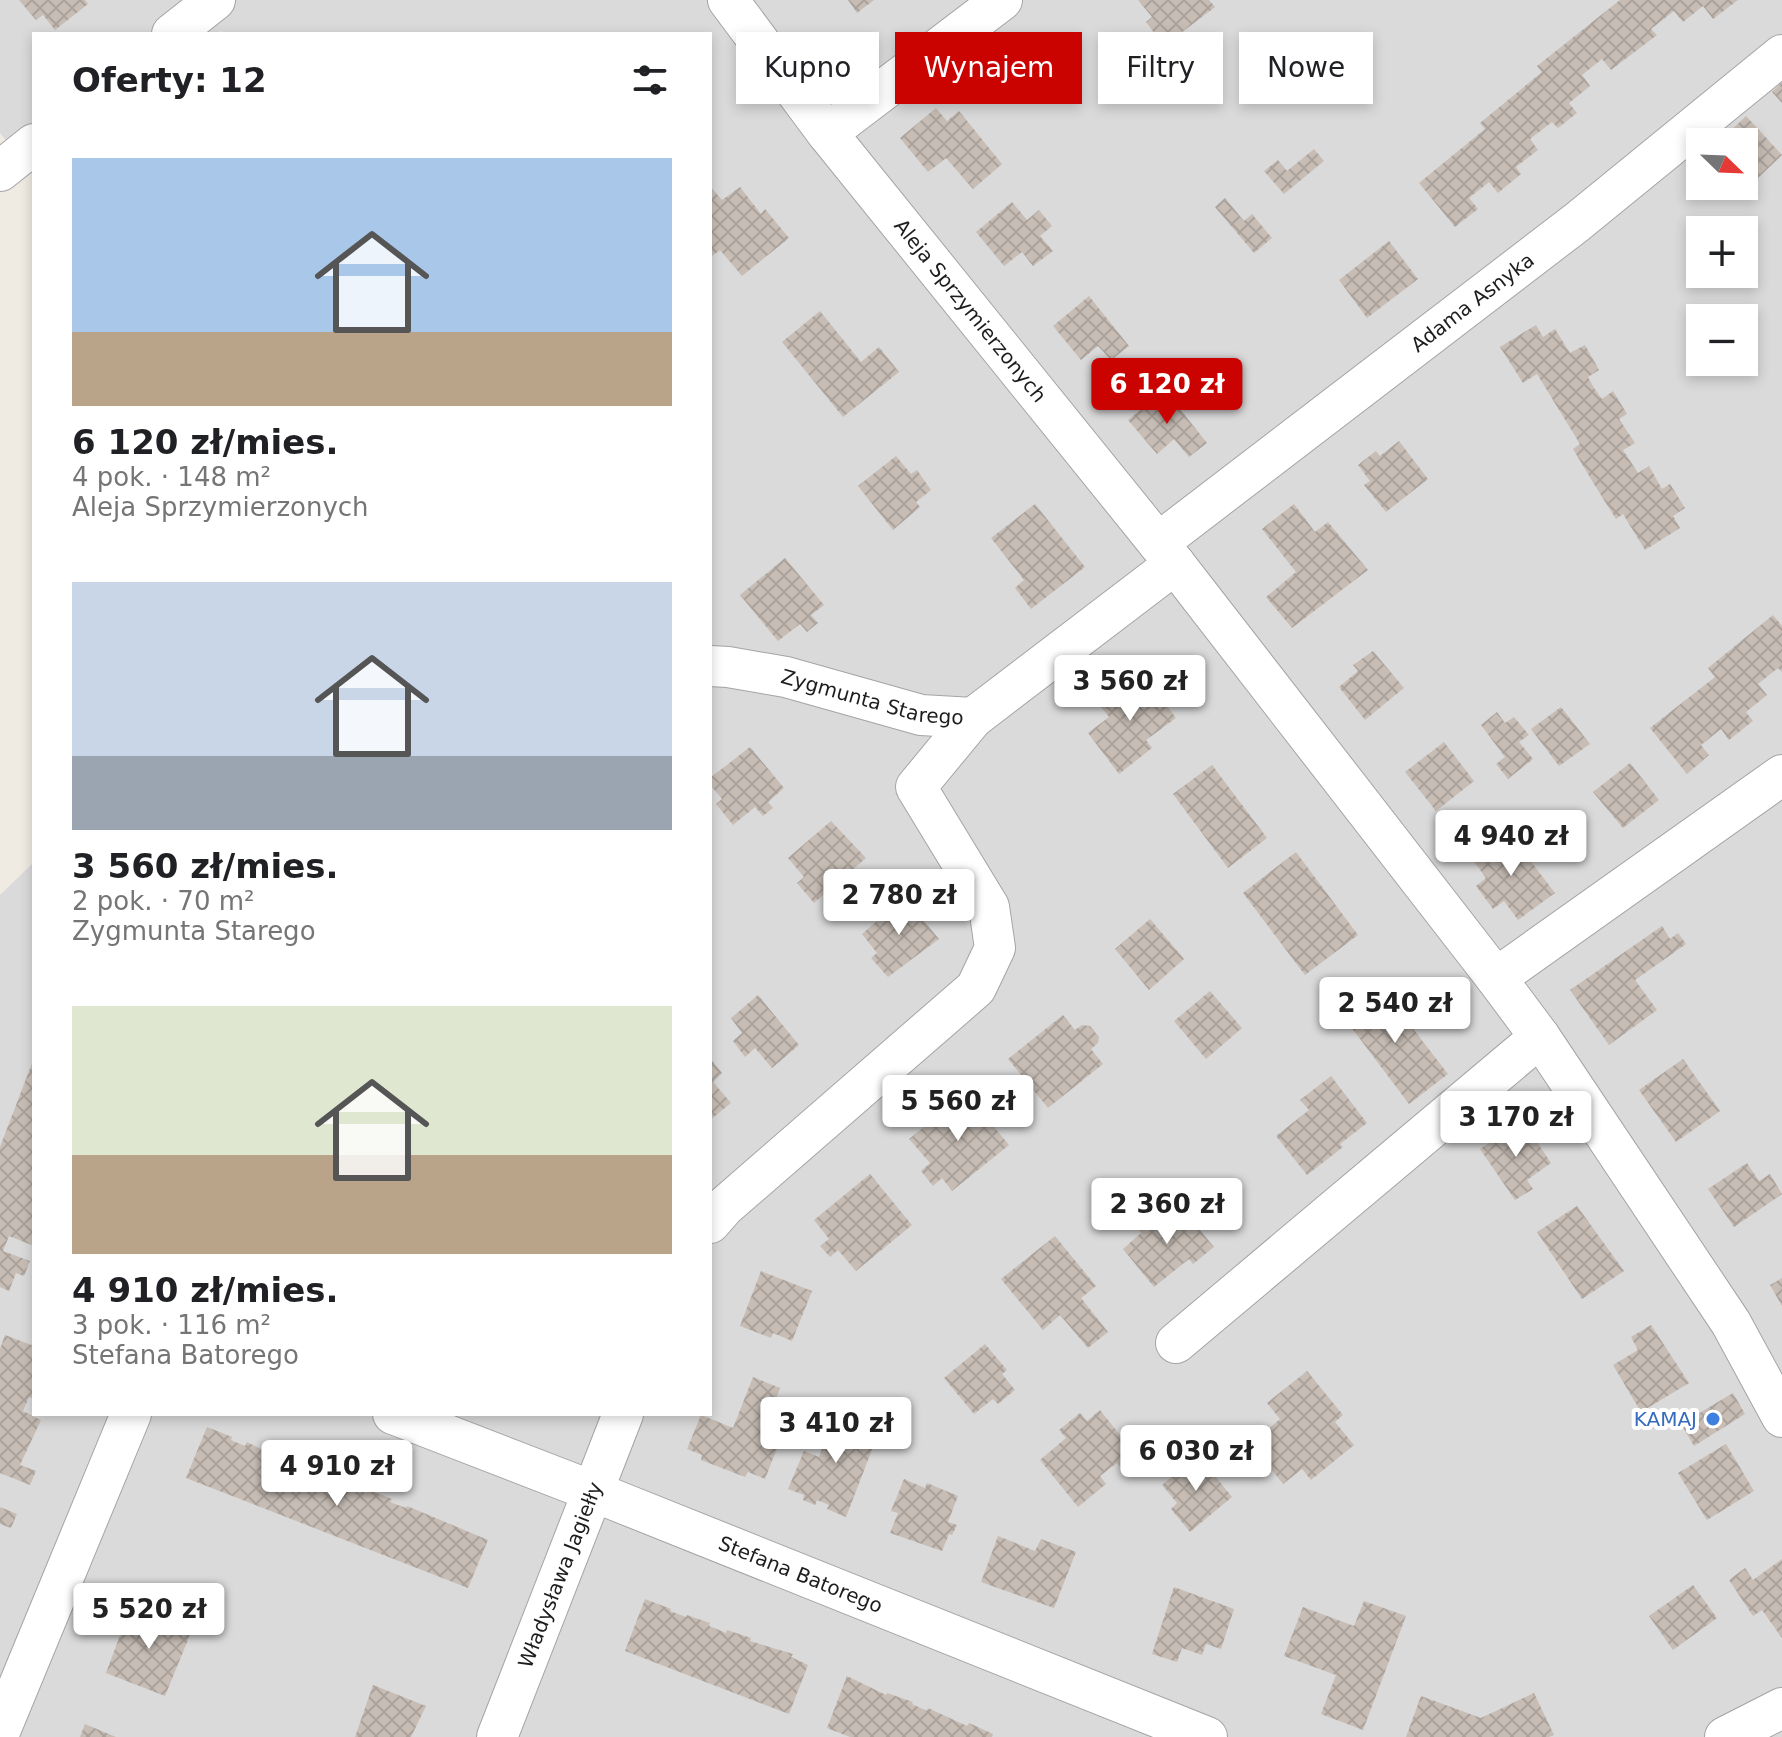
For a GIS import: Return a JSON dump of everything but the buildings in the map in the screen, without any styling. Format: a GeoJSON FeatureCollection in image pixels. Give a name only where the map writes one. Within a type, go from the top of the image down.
{"type":"FeatureCollection","features":[{"type":"Feature","properties":{"kind":"street","name":"Aleja Sprzymierzonych"},"geometry":{"type":"LineString","coordinates":[[728,0],[827,133],[1166,554],[1540,1037],[1731,1323],[1782,1417]]}},
{"type":"Feature","properties":{"kind":"street"},"geometry":{"type":"LineString","coordinates":[[827,133],[1002,0]]}},
{"type":"Feature","properties":{"kind":"street"},"geometry":{"type":"LineString","coordinates":[[174,32],[208,2]]}},
{"type":"Feature","properties":{"kind":"street","name":"Adama Asnyka"},"geometry":{"type":"LineString","coordinates":[[1166,554],[1782,55]]}},
{"type":"Feature","properties":{"kind":"street"},"geometry":{"type":"LineString","coordinates":[[0,171],[32,146]]}},
{"type":"Feature","properties":{"kind":"street","name":"Zygmunta Starego"},"geometry":{"type":"LineString","coordinates":[[712,666],[786,677],[921,715],[973,718],[1166,554]]}},
{"type":"Feature","properties":{"kind":"street"},"geometry":{"type":"LineString","coordinates":[[712,1221],[976,988],[995,948],[989,907],[916,787],[973,718]]}},
{"type":"Feature","properties":{"kind":"street"},"geometry":{"type":"LineString","coordinates":[[1496,978],[1782,775]]}},
{"type":"Feature","properties":{"kind":"street"},"geometry":{"type":"LineString","coordinates":[[1176,1343],[1540,1037]]}},
{"type":"Feature","properties":{"kind":"street"},"geometry":{"type":"LineString","coordinates":[[0,1731],[130,1416]]}},
{"type":"Feature","properties":{"kind":"street","name":"Stefana Batorego"},"geometry":{"type":"LineString","coordinates":[[398,1416],[1207,1737]]}},
{"type":"Feature","properties":{"kind":"street","name":"Władysława Jagiełły"},"geometry":{"type":"LineString","coordinates":[[497,1737],[622,1416]]}},
{"type":"Feature","properties":{"kind":"street"},"geometry":{"type":"LineString","coordinates":[[1725,1737],[1782,1708]]}},
{"type":"Feature","properties":{"kind":"shaded area"},"geometry":{"type":"Polygon","coordinates":[[[0,0],[1782,0],[1782,1737],[0,1737],[0,895],[32,864],[32,1416],[712,1416],[712,32],[32,32],[32,173],[0,133],[0,0]]]}},
{"type":"Feature","properties":{"kind":"place","name":"KAMAJ"},"geometry":{"type":"Point","coordinates":[1713,1419]}}]}
